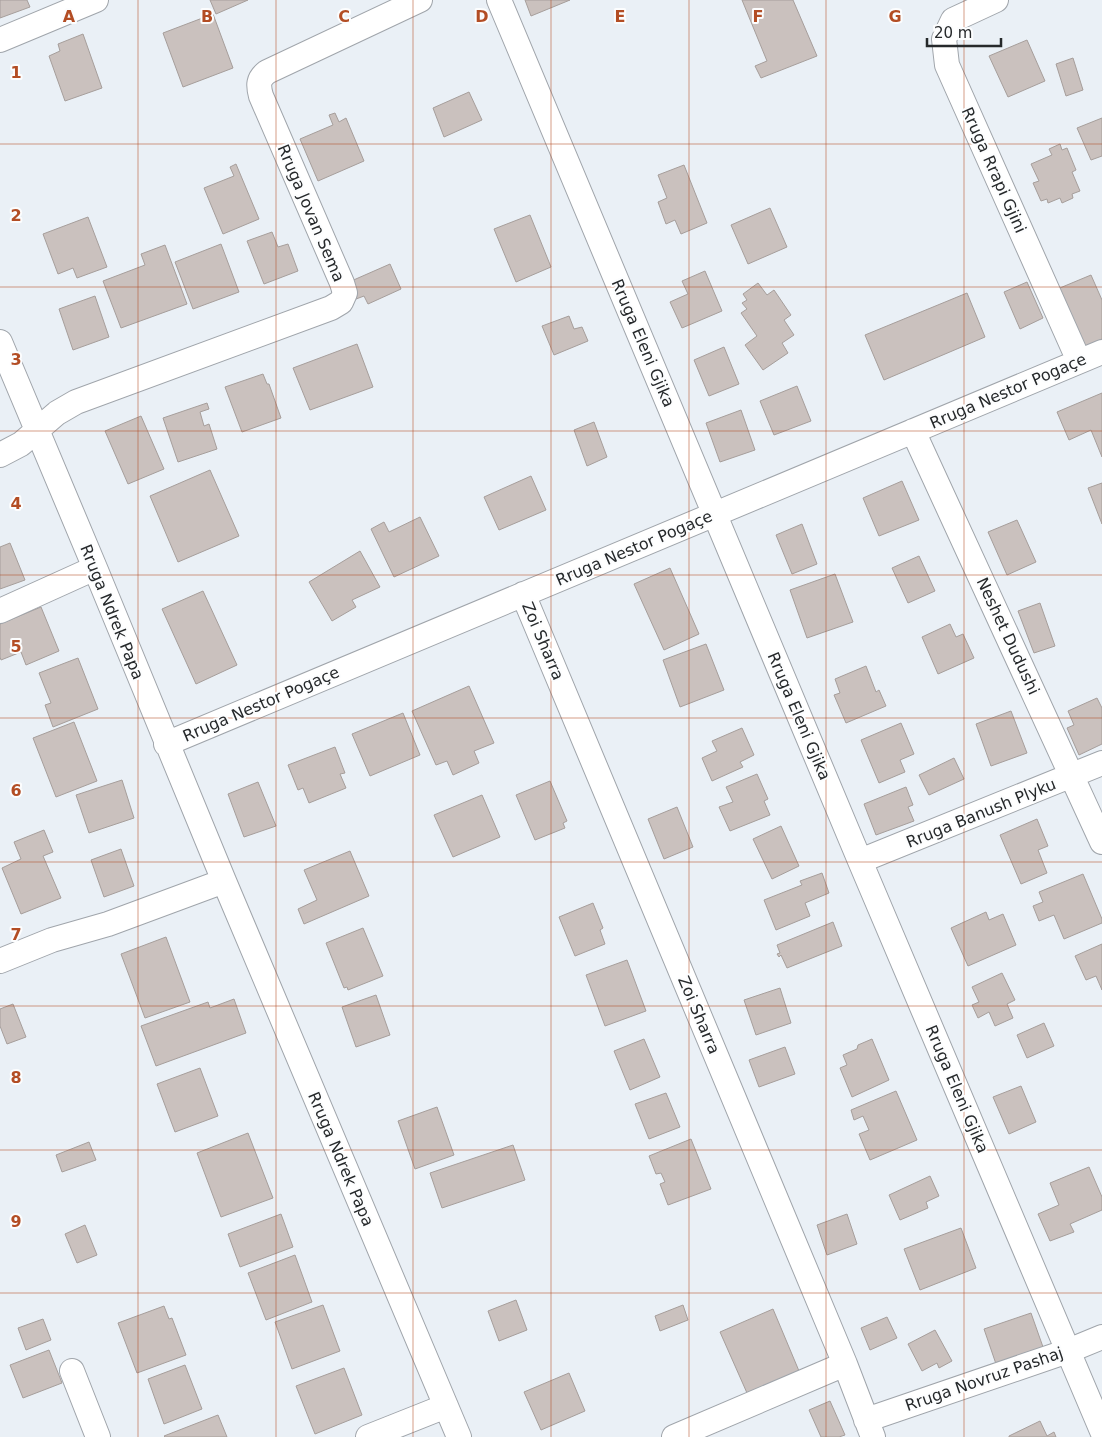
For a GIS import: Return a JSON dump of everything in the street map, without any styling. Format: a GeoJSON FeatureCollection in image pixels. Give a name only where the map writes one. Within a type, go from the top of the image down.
{"type":"FeatureCollection","features":[{"type":"Feature","properties":{"kind":"street"},"geometry":{"type":"LineString","coordinates":[[0,40],[96,0]]}},
{"type":"Feature","properties":{"kind":"street","name":"Rruga Jovan Sema"},"geometry":{"type":"LineString","coordinates":[[0,455],[21,444],[57,412],[76,402],[331,308],[342,302],[345,293],[342,283],[265,105],[258,86],[260,77],[420,0]]}},
{"type":"Feature","properties":{"kind":"street","name":"Rruga Eleni Gjika"},"geometry":{"type":"LineString","coordinates":[[499,0],[860,861],[1102,1431]]}},
{"type":"Feature","properties":{"kind":"street","name":"Rruga Rrapi Gjini"},"geometry":{"type":"LineString","coordinates":[[996,0],[953,20],[944,39],[947,65],[1079,362]]}},
{"type":"Feature","properties":{"kind":"street","name":"Rruga Ndrek Papa"},"geometry":{"type":"LineString","coordinates":[[0,342],[95,568],[166,744],[459,1437]]}},
{"type":"Feature","properties":{"kind":"street","name":"Rruga Nestor Pogaçe"},"geometry":{"type":"LineString","coordinates":[[166,744],[1102,352]]}},
{"type":"Feature","properties":{"kind":"street","name":"Neshet Dudushi"},"geometry":{"type":"LineString","coordinates":[[912,431],[1102,842]]}},
{"type":"Feature","properties":{"kind":"street"},"geometry":{"type":"LineString","coordinates":[[0,611],[95,568]]}},
{"type":"Feature","properties":{"kind":"street","name":"Zoi Sharra"},"geometry":{"type":"LineString","coordinates":[[523,594],[846,1364],[869,1428]]}},
{"type":"Feature","properties":{"kind":"street","name":"Rruga Banush Plyku"},"geometry":{"type":"LineString","coordinates":[[860,861],[1102,764]]}},
{"type":"Feature","properties":{"kind":"street"},"geometry":{"type":"LineString","coordinates":[[0,961],[52,940],[123,918],[224,881]]}},
{"type":"Feature","properties":{"kind":"street","name":"Rruga Novruz Pashaj"},"geometry":{"type":"LineString","coordinates":[[869,1428],[1102,1337]]}},
{"type":"Feature","properties":{"kind":"street"},"geometry":{"type":"LineString","coordinates":[[674,1437],[846,1364]]}},
{"type":"Feature","properties":{"kind":"street"},"geometry":{"type":"LineString","coordinates":[[72,1371],[98,1437]]}},
{"type":"Feature","properties":{"kind":"street"},"geometry":{"type":"LineString","coordinates":[[368,1437],[446,1406]]}},
{"type":"Feature","properties":{"kind":"building"},"geometry":{"type":"Polygon","coordinates":[[[0,0],[27,0],[30,7],[0,18],[0,0]]]}},
{"type":"Feature","properties":{"kind":"building"},"geometry":{"type":"Polygon","coordinates":[[[210,0],[248,0],[216,14],[210,0]]]}},
{"type":"Feature","properties":{"kind":"building"},"geometry":{"type":"Polygon","coordinates":[[[525,0],[570,0],[531,16],[525,0]]]}},
{"type":"Feature","properties":{"kind":"building"},"geometry":{"type":"Polygon","coordinates":[[[742,0],[793,0],[817,56],[761,78],[755,66],[767,61],[742,0]]]}},
{"type":"Feature","properties":{"kind":"building"},"geometry":{"type":"Polygon","coordinates":[[[213,14],[233,68],[183,87],[163,33],[213,14]]]}},
{"type":"Feature","properties":{"kind":"building"},"geometry":{"type":"Polygon","coordinates":[[[83,34],[102,88],[65,101],[49,56],[60,51],[58,44],[83,34]]]}},
{"type":"Feature","properties":{"kind":"building"},"geometry":{"type":"Polygon","coordinates":[[[1027,40],[1045,81],[1008,97],[989,56],[1027,40]]]}},
{"type":"Feature","properties":{"kind":"building"},"geometry":{"type":"Polygon","coordinates":[[[1073,58],[1083,90],[1066,96],[1056,64],[1073,58]]]}},
{"type":"Feature","properties":{"kind":"building"},"geometry":{"type":"Polygon","coordinates":[[[469,92],[482,120],[444,137],[433,108],[469,92]]]}},
{"type":"Feature","properties":{"kind":"building"},"geometry":{"type":"Polygon","coordinates":[[[335,113],[339,122],[346,118],[364,161],[318,181],[300,139],[333,125],[329,115],[335,113]]]}},
{"type":"Feature","properties":{"kind":"building"},"geometry":{"type":"Polygon","coordinates":[[[1102,118],[1102,156],[1091,160],[1077,128],[1102,118]]]}},
{"type":"Feature","properties":{"kind":"building"},"geometry":{"type":"Polygon","coordinates":[[[1060,144],[1062,150],[1067,148],[1076,170],[1072,172],[1080,191],[1072,194],[1073,198],[1062,203],[1060,198],[1048,203],[1047,199],[1041,201],[1033,183],[1039,181],[1031,164],[1052,155],[1049,149],[1060,144]]]}},
{"type":"Feature","properties":{"kind":"building"},"geometry":{"type":"Polygon","coordinates":[[[236,164],[259,219],[223,234],[204,188],[234,176],[230,167],[236,164]]]}},
{"type":"Feature","properties":{"kind":"building"},"geometry":{"type":"Polygon","coordinates":[[[684,165],[707,223],[681,234],[675,220],[666,224],[658,202],[667,198],[658,175],[684,165]]]}},
{"type":"Feature","properties":{"kind":"building"},"geometry":{"type":"Polygon","coordinates":[[[770,208],[787,247],[748,264],[731,225],[770,208]]]}},
{"type":"Feature","properties":{"kind":"building"},"geometry":{"type":"Polygon","coordinates":[[[530,215],[551,267],[516,282],[494,229],[530,215]]]}},
{"type":"Feature","properties":{"kind":"building"},"geometry":{"type":"Polygon","coordinates":[[[88,217],[107,267],[77,278],[73,268],[58,274],[43,234],[88,217]]]}},
{"type":"Feature","properties":{"kind":"building"},"geometry":{"type":"Polygon","coordinates":[[[272,232],[278,247],[288,244],[298,271],[264,284],[247,241],[272,232]]]}},
{"type":"Feature","properties":{"kind":"building"},"geometry":{"type":"Polygon","coordinates":[[[221,244],[239,292],[193,309],[175,262],[221,244]]]}},
{"type":"Feature","properties":{"kind":"building"},"geometry":{"type":"Polygon","coordinates":[[[165,245],[187,304],[121,328],[103,281],[145,265],[141,254],[165,245]]]}},
{"type":"Feature","properties":{"kind":"building"},"geometry":{"type":"Polygon","coordinates":[[[390,264],[401,289],[368,304],[364,296],[356,299],[349,282],[390,264]]]}},
{"type":"Feature","properties":{"kind":"building"},"geometry":{"type":"Polygon","coordinates":[[[705,271],[722,311],[682,328],[670,302],[688,294],[682,281],[705,271]]]}},
{"type":"Feature","properties":{"kind":"building"},"geometry":{"type":"Polygon","coordinates":[[[1091,275],[1102,300],[1102,339],[1081,349],[1055,290],[1091,275]]]}},
{"type":"Feature","properties":{"kind":"building"},"geometry":{"type":"Polygon","coordinates":[[[1027,282],[1043,318],[1020,329],[1004,292],[1027,282]]]}},
{"type":"Feature","properties":{"kind":"building"},"geometry":{"type":"Polygon","coordinates":[[[758,283],[767,295],[774,290],[791,315],[784,320],[794,335],[782,343],[788,353],[763,370],[745,345],[757,336],[741,313],[747,309],[742,303],[747,300],[743,294],[758,283]]]}},
{"type":"Feature","properties":{"kind":"building"},"geometry":{"type":"Polygon","coordinates":[[[967,293],[985,337],[884,380],[865,335],[967,293]]]}},
{"type":"Feature","properties":{"kind":"building"},"geometry":{"type":"Polygon","coordinates":[[[95,296],[109,337],[73,350],[59,309],[95,296]]]}},
{"type":"Feature","properties":{"kind":"building"},"geometry":{"type":"Polygon","coordinates":[[[569,316],[574,329],[582,327],[588,341],[554,355],[542,326],[569,316]]]}},
{"type":"Feature","properties":{"kind":"building"},"geometry":{"type":"Polygon","coordinates":[[[357,344],[373,387],[310,410],[293,368],[357,344]]]}},
{"type":"Feature","properties":{"kind":"building"},"geometry":{"type":"Polygon","coordinates":[[[724,347],[739,384],[709,396],[694,360],[724,347]]]}},
{"type":"Feature","properties":{"kind":"building"},"geometry":{"type":"Polygon","coordinates":[[[263,374],[267,384],[269,384],[281,418],[242,432],[225,387],[263,374]]]}},
{"type":"Feature","properties":{"kind":"building"},"geometry":{"type":"Polygon","coordinates":[[[797,386],[811,421],[774,435],[760,401],[797,386]]]}},
{"type":"Feature","properties":{"kind":"building"},"geometry":{"type":"Polygon","coordinates":[[[1102,393],[1102,457],[1091,430],[1069,440],[1057,412],[1102,393]]]}},
{"type":"Feature","properties":{"kind":"building"},"geometry":{"type":"Polygon","coordinates":[[[207,403],[209,409],[200,412],[204,426],[209,424],[217,449],[178,462],[163,418],[207,403]]]}},
{"type":"Feature","properties":{"kind":"building"},"geometry":{"type":"Polygon","coordinates":[[[741,410],[755,450],[720,462],[706,423],[741,410]]]}},
{"type":"Feature","properties":{"kind":"building"},"geometry":{"type":"Polygon","coordinates":[[[141,416],[164,469],[128,484],[105,431],[141,416]]]}},
{"type":"Feature","properties":{"kind":"building"},"geometry":{"type":"Polygon","coordinates":[[[594,422],[607,457],[587,466],[574,430],[594,422]]]}},
{"type":"Feature","properties":{"kind":"building"},"geometry":{"type":"Polygon","coordinates":[[[210,470],[239,536],[178,562],[150,496],[210,470]]]}},
{"type":"Feature","properties":{"kind":"building"},"geometry":{"type":"Polygon","coordinates":[[[531,476],[546,510],[499,530],[484,497],[531,476]]]}},
{"type":"Feature","properties":{"kind":"building"},"geometry":{"type":"Polygon","coordinates":[[[902,481],[919,520],[879,536],[863,498],[902,481]]]}},
{"type":"Feature","properties":{"kind":"building"},"geometry":{"type":"Polygon","coordinates":[[[1102,483],[1102,524],[1088,488],[1102,483]]]}},
{"type":"Feature","properties":{"kind":"building"},"geometry":{"type":"Polygon","coordinates":[[[420,517],[439,556],[394,577],[371,529],[384,522],[389,532],[420,517]]]}},
{"type":"Feature","properties":{"kind":"building"},"geometry":{"type":"Polygon","coordinates":[[[1017,520],[1036,562],[1007,575],[988,532],[1017,520]]]}},
{"type":"Feature","properties":{"kind":"building"},"geometry":{"type":"Polygon","coordinates":[[[802,524],[817,564],[792,574],[776,535],[802,524]]]}},
{"type":"Feature","properties":{"kind":"building"},"geometry":{"type":"Polygon","coordinates":[[[10,543],[25,580],[0,589],[0,547],[10,543]]]}},
{"type":"Feature","properties":{"kind":"building"},"geometry":{"type":"Polygon","coordinates":[[[360,551],[380,587],[352,600],[356,607],[332,621],[309,582],[360,551]]]}},
{"type":"Feature","properties":{"kind":"building"},"geometry":{"type":"Polygon","coordinates":[[[919,556],[935,591],[908,603],[892,568],[919,556]]]}},
{"type":"Feature","properties":{"kind":"building"},"geometry":{"type":"Polygon","coordinates":[[[670,568],[699,634],[664,650],[634,584],[670,568]]]}},
{"type":"Feature","properties":{"kind":"building"},"geometry":{"type":"Polygon","coordinates":[[[835,574],[853,622],[807,638],[790,590],[835,574]]]}},
{"type":"Feature","properties":{"kind":"building"},"geometry":{"type":"Polygon","coordinates":[[[203,591],[237,665],[196,684],[162,609],[203,591]]]}},
{"type":"Feature","properties":{"kind":"building"},"geometry":{"type":"Polygon","coordinates":[[[1040,603],[1055,646],[1034,653],[1018,611],[1040,603]]]}},
{"type":"Feature","properties":{"kind":"building"},"geometry":{"type":"Polygon","coordinates":[[[41,607],[59,651],[26,665],[21,652],[1,660],[0,624],[41,607]]]}},
{"type":"Feature","properties":{"kind":"building"},"geometry":{"type":"Polygon","coordinates":[[[950,624],[956,637],[963,634],[974,658],[938,674],[922,637],[950,624]]]}},
{"type":"Feature","properties":{"kind":"building"},"geometry":{"type":"Polygon","coordinates":[[[706,644],[724,690],[680,707],[663,660],[706,644]]]}},
{"type":"Feature","properties":{"kind":"building"},"geometry":{"type":"Polygon","coordinates":[[[78,658],[98,709],[53,727],[45,705],[51,703],[39,673],[78,658]]]}},
{"type":"Feature","properties":{"kind":"building"},"geometry":{"type":"Polygon","coordinates":[[[866,666],[876,692],[879,690],[886,706],[846,723],[834,695],[840,693],[835,679],[866,666]]]}},
{"type":"Feature","properties":{"kind":"building"},"geometry":{"type":"Polygon","coordinates":[[[469,686],[494,743],[474,751],[479,763],[453,775],[447,761],[436,765],[412,711],[469,686]]]}},
{"type":"Feature","properties":{"kind":"building"},"geometry":{"type":"Polygon","coordinates":[[[1097,698],[1102,708],[1102,744],[1079,755],[1067,728],[1074,725],[1068,711],[1097,698]]]}},
{"type":"Feature","properties":{"kind":"building"},"geometry":{"type":"Polygon","coordinates":[[[1011,711],[1027,753],[991,766],[976,724],[1011,711]]]}},
{"type":"Feature","properties":{"kind":"building"},"geometry":{"type":"Polygon","coordinates":[[[403,713],[420,755],[370,776],[352,734],[403,713]]]}},
{"type":"Feature","properties":{"kind":"building"},"geometry":{"type":"Polygon","coordinates":[[[74,722],[97,781],[56,797],[33,738],[74,722]]]}},
{"type":"Feature","properties":{"kind":"building"},"geometry":{"type":"Polygon","coordinates":[[[901,723],[914,754],[900,760],[905,772],[879,783],[861,740],[901,723]]]}},
{"type":"Feature","properties":{"kind":"building"},"geometry":{"type":"Polygon","coordinates":[[[742,728],[754,755],[740,762],[743,767],[712,781],[702,758],[717,751],[712,741],[742,728]]]}},
{"type":"Feature","properties":{"kind":"building"},"geometry":{"type":"Polygon","coordinates":[[[335,747],[345,773],[340,774],[346,788],[309,803],[303,788],[298,790],[288,765],[335,747]]]}},
{"type":"Feature","properties":{"kind":"building"},"geometry":{"type":"Polygon","coordinates":[[[954,758],[964,779],[929,795],[919,775],[954,758]]]}},
{"type":"Feature","properties":{"kind":"building"},"geometry":{"type":"Polygon","coordinates":[[[757,774],[768,799],[764,801],[770,815],[730,831],[719,807],[733,802],[726,787],[757,774]]]}},
{"type":"Feature","properties":{"kind":"building"},"geometry":{"type":"Polygon","coordinates":[[[122,780],[134,818],[89,833],[76,795],[122,780]]]}},
{"type":"Feature","properties":{"kind":"building"},"geometry":{"type":"Polygon","coordinates":[[[550,781],[567,821],[563,823],[565,828],[535,840],[516,795],[550,781]]]}},
{"type":"Feature","properties":{"kind":"building"},"geometry":{"type":"Polygon","coordinates":[[[258,782],[276,826],[244,837],[228,794],[258,782]]]}},
{"type":"Feature","properties":{"kind":"building"},"geometry":{"type":"Polygon","coordinates":[[[906,787],[913,805],[908,807],[914,821],[876,835],[864,804],[906,787]]]}},
{"type":"Feature","properties":{"kind":"building"},"geometry":{"type":"Polygon","coordinates":[[[482,795],[500,837],[453,857],[434,815],[482,795]]]}},
{"type":"Feature","properties":{"kind":"building"},"geometry":{"type":"Polygon","coordinates":[[[677,807],[693,847],[664,859],[648,819],[677,807]]]}},
{"type":"Feature","properties":{"kind":"building"},"geometry":{"type":"Polygon","coordinates":[[[1037,819],[1048,846],[1038,850],[1047,873],[1021,884],[1000,835],[1037,819]]]}},
{"type":"Feature","properties":{"kind":"building"},"geometry":{"type":"Polygon","coordinates":[[[781,826],[799,866],[772,879],[753,839],[781,826]]]}},
{"type":"Feature","properties":{"kind":"building"},"geometry":{"type":"Polygon","coordinates":[[[44,830],[53,852],[43,856],[61,898],[21,914],[2,868],[21,859],[14,842],[44,830]]]}},
{"type":"Feature","properties":{"kind":"building"},"geometry":{"type":"Polygon","coordinates":[[[121,849],[134,886],[104,897],[91,860],[121,849]]]}},
{"type":"Feature","properties":{"kind":"building"},"geometry":{"type":"Polygon","coordinates":[[[350,851],[369,896],[304,924],[298,909],[317,900],[304,870],[350,851]]]}},
{"type":"Feature","properties":{"kind":"building"},"geometry":{"type":"Polygon","coordinates":[[[822,873],[829,893],[805,903],[810,916],[776,930],[764,900],[802,885],[800,881],[822,873]]]}},
{"type":"Feature","properties":{"kind":"building"},"geometry":{"type":"Polygon","coordinates":[[[1083,874],[1102,923],[1064,939],[1054,915],[1039,921],[1033,906],[1043,902],[1039,892],[1083,874]]]}},
{"type":"Feature","properties":{"kind":"building"},"geometry":{"type":"Polygon","coordinates":[[[593,903],[603,928],[600,930],[605,944],[575,956],[559,917],[593,903]]]}},
{"type":"Feature","properties":{"kind":"building"},"geometry":{"type":"Polygon","coordinates":[[[986,912],[989,920],[1003,914],[1016,945],[968,966],[951,928],[986,912]]]}},
{"type":"Feature","properties":{"kind":"building"},"geometry":{"type":"Polygon","coordinates":[[[833,922],[842,946],[787,968],[781,955],[779,957],[777,954],[780,953],[777,945],[833,922]]]}},
{"type":"Feature","properties":{"kind":"building"},"geometry":{"type":"Polygon","coordinates":[[[363,928],[383,976],[348,990],[347,987],[344,988],[326,943],[363,928]]]}},
{"type":"Feature","properties":{"kind":"building"},"geometry":{"type":"Polygon","coordinates":[[[166,937],[190,1002],[145,1018],[121,954],[166,937]]]}},
{"type":"Feature","properties":{"kind":"building"},"geometry":{"type":"Polygon","coordinates":[[[1102,944],[1102,990],[1096,976],[1086,980],[1075,956],[1102,944]]]}},
{"type":"Feature","properties":{"kind":"building"},"geometry":{"type":"Polygon","coordinates":[[[627,960],[646,1011],[605,1026],[586,975],[627,960]]]}},
{"type":"Feature","properties":{"kind":"building"},"geometry":{"type":"Polygon","coordinates":[[[1002,973],[1015,1000],[1007,1004],[1013,1018],[995,1026],[989,1012],[978,1018],[972,1005],[979,1002],[972,987],[1002,973]]]}},
{"type":"Feature","properties":{"kind":"building"},"geometry":{"type":"Polygon","coordinates":[[[780,988],[791,1023],[756,1035],[744,1000],[780,988]]]}},
{"type":"Feature","properties":{"kind":"building"},"geometry":{"type":"Polygon","coordinates":[[[376,995],[390,1035],[356,1047],[342,1007],[376,995]]]}},
{"type":"Feature","properties":{"kind":"building"},"geometry":{"type":"Polygon","coordinates":[[[234,999],[246,1033],[156,1066],[141,1026],[208,1002],[210,1008],[234,999]]]}},
{"type":"Feature","properties":{"kind":"building"},"geometry":{"type":"Polygon","coordinates":[[[13,1004],[26,1037],[7,1044],[0,1026],[0,1009],[13,1004]]]}},
{"type":"Feature","properties":{"kind":"building"},"geometry":{"type":"Polygon","coordinates":[[[1044,1023],[1054,1046],[1027,1058],[1017,1035],[1044,1023]]]}},
{"type":"Feature","properties":{"kind":"building"},"geometry":{"type":"Polygon","coordinates":[[[644,1039],[660,1077],[630,1090],[614,1051],[644,1039]]]}},
{"type":"Feature","properties":{"kind":"building"},"geometry":{"type":"Polygon","coordinates":[[[872,1039],[889,1080],[852,1097],[840,1068],[847,1065],[843,1055],[857,1049],[858,1045],[872,1039]]]}},
{"type":"Feature","properties":{"kind":"building"},"geometry":{"type":"Polygon","coordinates":[[[785,1047],[795,1074],[759,1087],[749,1060],[785,1047]]]}},
{"type":"Feature","properties":{"kind":"building"},"geometry":{"type":"Polygon","coordinates":[[[200,1068],[218,1116],[175,1132],[157,1084],[200,1068]]]}},
{"type":"Feature","properties":{"kind":"building"},"geometry":{"type":"Polygon","coordinates":[[[1021,1086],[1036,1122],[1009,1134],[993,1097],[1021,1086]]]}},
{"type":"Feature","properties":{"kind":"building"},"geometry":{"type":"Polygon","coordinates":[[[896,1091],[917,1140],[870,1160],[859,1134],[869,1130],[863,1116],[854,1120],[851,1110],[896,1091]]]}},
{"type":"Feature","properties":{"kind":"building"},"geometry":{"type":"Polygon","coordinates":[[[666,1093],[680,1127],[649,1139],[635,1104],[666,1093]]]}},
{"type":"Feature","properties":{"kind":"building"},"geometry":{"type":"Polygon","coordinates":[[[437,1107],[454,1155],[415,1169],[398,1121],[437,1107]]]}},
{"type":"Feature","properties":{"kind":"building"},"geometry":{"type":"Polygon","coordinates":[[[248,1133],[273,1198],[221,1217],[197,1153],[248,1133]]]}},
{"type":"Feature","properties":{"kind":"building"},"geometry":{"type":"Polygon","coordinates":[[[691,1139],[711,1189],[668,1205],[660,1184],[665,1182],[661,1173],[656,1174],[649,1156],[691,1139]]]}},
{"type":"Feature","properties":{"kind":"building"},"geometry":{"type":"Polygon","coordinates":[[[89,1142],[96,1160],[62,1172],[56,1155],[89,1142]]]}},
{"type":"Feature","properties":{"kind":"building"},"geometry":{"type":"Polygon","coordinates":[[[513,1145],[525,1180],[442,1208],[430,1173],[513,1145]]]}},
{"type":"Feature","properties":{"kind":"building"},"geometry":{"type":"Polygon","coordinates":[[[1089,1167],[1102,1197],[1102,1210],[1070,1224],[1074,1232],[1050,1241],[1038,1214],[1059,1205],[1050,1183],[1089,1167]]]}},
{"type":"Feature","properties":{"kind":"building"},"geometry":{"type":"Polygon","coordinates":[[[930,1176],[939,1196],[926,1202],[928,1208],[900,1220],[889,1195],[930,1176]]]}},
{"type":"Feature","properties":{"kind":"building"},"geometry":{"type":"Polygon","coordinates":[[[281,1214],[293,1247],[240,1267],[228,1234],[281,1214]]]}},
{"type":"Feature","properties":{"kind":"building"},"geometry":{"type":"Polygon","coordinates":[[[847,1214],[857,1244],[827,1255],[817,1225],[847,1214]]]}},
{"type":"Feature","properties":{"kind":"building"},"geometry":{"type":"Polygon","coordinates":[[[85,1225],[97,1255],[77,1263],[65,1234],[85,1225]]]}},
{"type":"Feature","properties":{"kind":"building"},"geometry":{"type":"Polygon","coordinates":[[[961,1228],[976,1268],[920,1290],[904,1249],[961,1228]]]}},
{"type":"Feature","properties":{"kind":"building"},"geometry":{"type":"Polygon","coordinates":[[[295,1255],[312,1302],[266,1320],[248,1273],[295,1255]]]}},
{"type":"Feature","properties":{"kind":"building"},"geometry":{"type":"Polygon","coordinates":[[[516,1300],[527,1330],[499,1341],[488,1311],[516,1300]]]}},
{"type":"Feature","properties":{"kind":"building"},"geometry":{"type":"Polygon","coordinates":[[[323,1305],[340,1351],[292,1369],[275,1322],[323,1305]]]}},
{"type":"Feature","properties":{"kind":"building"},"geometry":{"type":"Polygon","coordinates":[[[683,1305],[688,1320],[660,1331],[655,1316],[683,1305]]]}},
{"type":"Feature","properties":{"kind":"building"},"geometry":{"type":"Polygon","coordinates":[[[164,1306],[169,1319],[172,1318],[186,1355],[137,1373],[118,1323],[164,1306]]]}},
{"type":"Feature","properties":{"kind":"building"},"geometry":{"type":"Polygon","coordinates":[[[773,1309],[799,1371],[747,1393],[720,1332],[773,1309]]]}},
{"type":"Feature","properties":{"kind":"building"},"geometry":{"type":"Polygon","coordinates":[[[1031,1313],[1043,1347],[996,1364],[984,1329],[1031,1313]]]}},
{"type":"Feature","properties":{"kind":"building"},"geometry":{"type":"Polygon","coordinates":[[[887,1317],[897,1338],[870,1350],[861,1328],[887,1317]]]}},
{"type":"Feature","properties":{"kind":"building"},"geometry":{"type":"Polygon","coordinates":[[[43,1319],[51,1340],[26,1350],[18,1328],[43,1319]]]}},
{"type":"Feature","properties":{"kind":"building"},"geometry":{"type":"Polygon","coordinates":[[[935,1330],[952,1361],[939,1368],[937,1363],[922,1371],[908,1344],[935,1330]]]}},
{"type":"Feature","properties":{"kind":"building"},"geometry":{"type":"Polygon","coordinates":[[[49,1350],[62,1383],[23,1398],[10,1365],[49,1350]]]}},
{"type":"Feature","properties":{"kind":"building"},"geometry":{"type":"Polygon","coordinates":[[[185,1365],[202,1409],[164,1424],[148,1379],[185,1365]]]}},
{"type":"Feature","properties":{"kind":"building"},"geometry":{"type":"Polygon","coordinates":[[[344,1368],[362,1415],[315,1434],[296,1386],[344,1368]]]}},
{"type":"Feature","properties":{"kind":"building"},"geometry":{"type":"Polygon","coordinates":[[[569,1373],[585,1411],[541,1430],[524,1392],[569,1373]]]}},
{"type":"Feature","properties":{"kind":"building"},"geometry":{"type":"Polygon","coordinates":[[[830,1401],[845,1435],[821,1437],[809,1410],[830,1401]]]}},
{"type":"Feature","properties":{"kind":"building"},"geometry":{"type":"Polygon","coordinates":[[[218,1415],[227,1437],[164,1436],[218,1415]]]}},
{"type":"Feature","properties":{"kind":"building"},"geometry":{"type":"Polygon","coordinates":[[[1040,1421],[1047,1436],[1054,1432],[1056,1437],[1009,1437],[1009,1436],[1040,1421]]]}}]}
